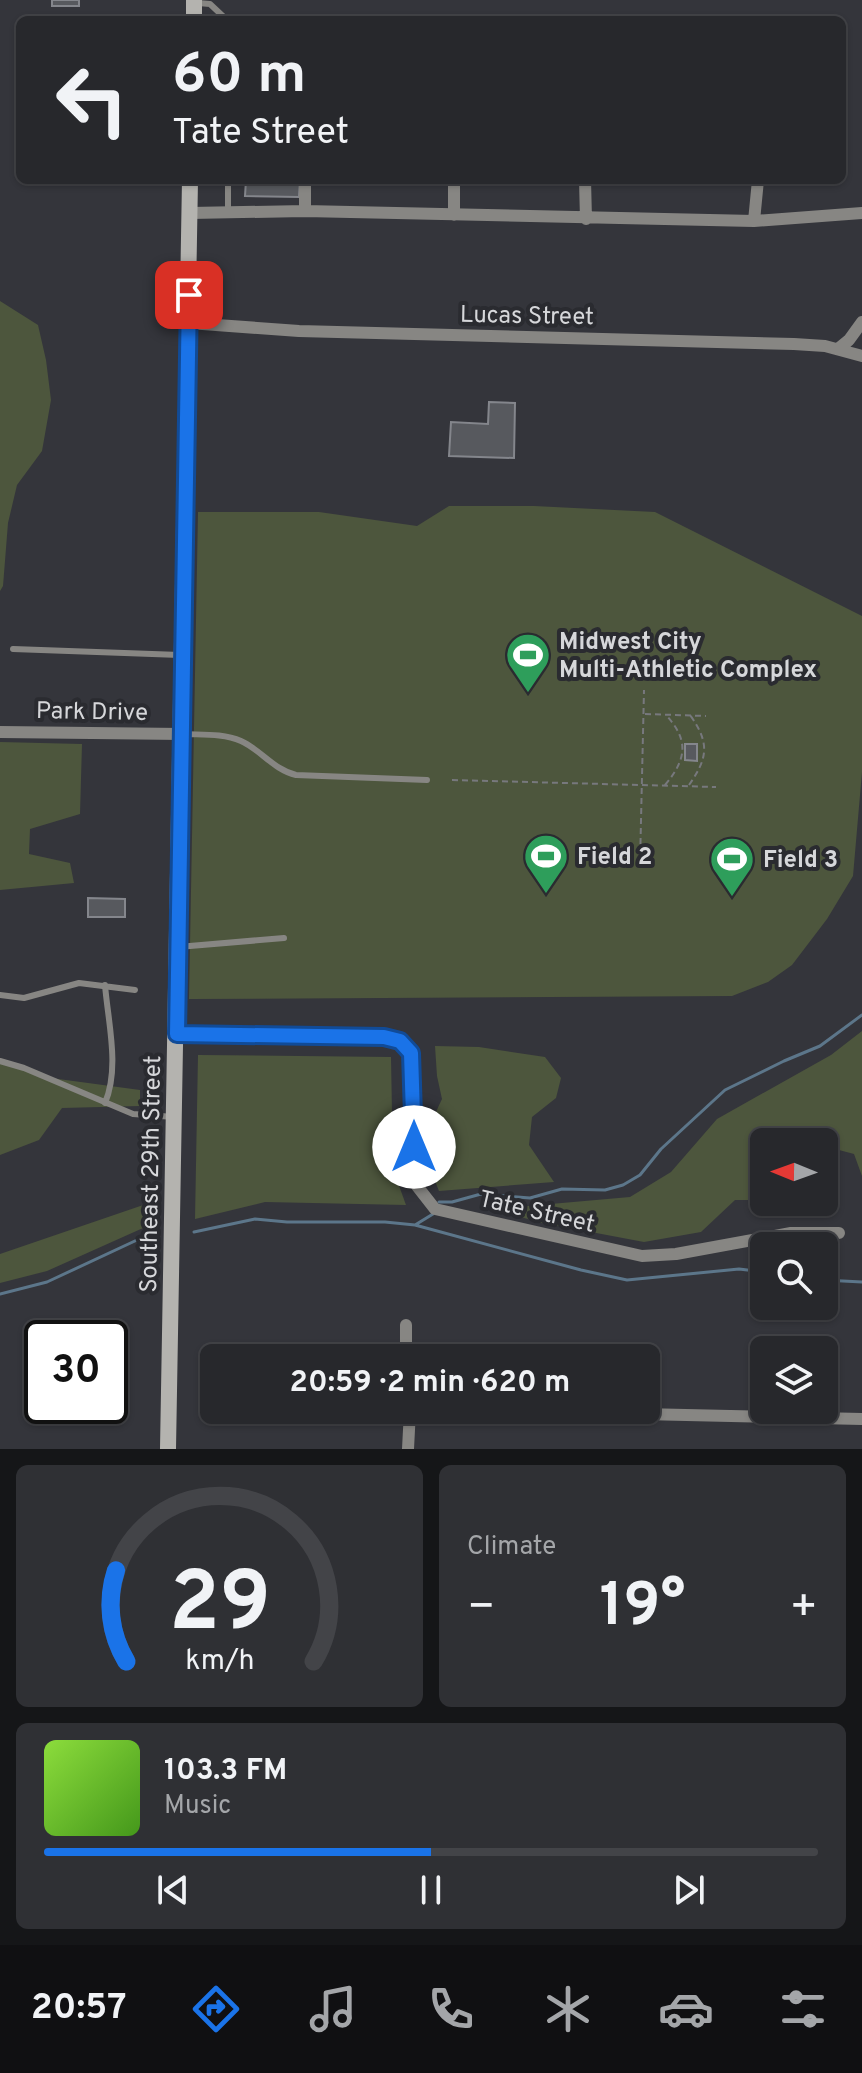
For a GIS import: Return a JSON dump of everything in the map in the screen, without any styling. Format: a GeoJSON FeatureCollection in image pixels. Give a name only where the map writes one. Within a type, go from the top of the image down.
{"type":"FeatureCollection","features":[{"type":"Feature","properties":{"kind":"main road","name":"Southeast 29th Street"},"geometry":{"type":"LineString","coordinates":[[168,1449],[183,734],[190,184]]}},
{"type":"Feature","properties":{"kind":"street"},"geometry":{"type":"LineString","coordinates":[[305,184],[305,211]]}},
{"type":"Feature","properties":{"kind":"street"},"geometry":{"type":"LineString","coordinates":[[454,184],[454,215]]}},
{"type":"Feature","properties":{"kind":"street"},"geometry":{"type":"LineString","coordinates":[[585,184],[586,219]]}},
{"type":"Feature","properties":{"kind":"street"},"geometry":{"type":"LineString","coordinates":[[754,221],[758,184]]}},
{"type":"Feature","properties":{"kind":"street"},"geometry":{"type":"LineString","coordinates":[[190,213],[305,211],[754,221],[862,213]]}},
{"type":"Feature","properties":{"kind":"street"},"geometry":{"type":"LineString","coordinates":[[838,349],[862,322]]}},
{"type":"Feature","properties":{"kind":"street","name":"Lucas Street"},"geometry":{"type":"LineString","coordinates":[[189,323],[299,331],[794,344],[838,349],[862,356]]}},
{"type":"Feature","properties":{"kind":"street","name":"Park Drive"},"geometry":{"type":"LineString","coordinates":[[0,732],[183,734]]}},
{"type":"Feature","properties":{"kind":"street","name":"Tate Street"},"geometry":{"type":"LineString","coordinates":[[177,1034],[384,1037],[400,1041],[411,1053],[414,1072],[414,1172],[417,1186],[435,1209],[446,1213],[642,1256],[676,1254],[791,1233],[839,1233]]}},
{"type":"Feature","properties":{"kind":"street"},"geometry":{"type":"LineString","coordinates":[[406,1325],[406,1344]]}},
{"type":"Feature","properties":{"kind":"street"},"geometry":{"type":"LineString","coordinates":[[660,1414],[862,1419]]}},
{"type":"Feature","properties":{"kind":"street"},"geometry":{"type":"LineString","coordinates":[[408,1449],[409,1424]]}},
{"type":"Feature","properties":{"kind":"lane"},"geometry":{"type":"LineString","coordinates":[[194,8],[210,4],[223,16]]}},
{"type":"Feature","properties":{"kind":"lane"},"geometry":{"type":"LineString","coordinates":[[228,184],[228,212]]}},
{"type":"Feature","properties":{"kind":"lane"},"geometry":{"type":"LineString","coordinates":[[13,649],[184,655]]}},
{"type":"Feature","properties":{"kind":"lane"},"geometry":{"type":"LineString","coordinates":[[183,734],[216,735],[240,741],[284,773],[427,780]]}},
{"type":"Feature","properties":{"kind":"lane"},"geometry":{"type":"LineString","coordinates":[[178,947],[284,938]]}},
{"type":"Feature","properties":{"kind":"lane"},"geometry":{"type":"LineString","coordinates":[[0,995],[24,998],[79,983],[135,990]]}},
{"type":"Feature","properties":{"kind":"lane"},"geometry":{"type":"LineString","coordinates":[[105,985],[112,1068],[112,1087],[105,1103]]}},
{"type":"Feature","properties":{"kind":"lane"},"geometry":{"type":"LineString","coordinates":[[0,1061],[133,1114],[175,1117]]}},
{"type":"Feature","properties":{"kind":"path"},"geometry":{"type":"LineString","coordinates":[[640,864],[644,690]]}},
{"type":"Feature","properties":{"kind":"path"},"geometry":{"type":"LineString","coordinates":[[644,714],[706,716]]}},
{"type":"Feature","properties":{"kind":"path"},"geometry":{"type":"LineString","coordinates":[[665,786],[676,772],[682,753],[679,731],[666,715]]}},
{"type":"Feature","properties":{"kind":"path"},"geometry":{"type":"LineString","coordinates":[[688,786],[703,764],[704,754],[702,735],[690,715]]}},
{"type":"Feature","properties":{"kind":"path"},"geometry":{"type":"LineString","coordinates":[[452,780],[716,787]]}},
{"type":"Feature","properties":{"kind":"green space"},"geometry":{"type":"Polygon","coordinates":[[[0,301],[38,325],[51,400],[42,451],[17,485],[8,523],[0,591],[0,301]]]}},
{"type":"Feature","properties":{"kind":"green space","name":"Midwest City Multi-Athletic Complex"},"geometry":{"type":"Polygon","coordinates":[[[449,506],[534,506],[655,512],[862,616],[862,772],[853,876],[827,919],[792,965],[768,982],[732,996],[189,999],[198,512],[319,512],[417,526],[449,506]]]}},
{"type":"Feature","properties":{"kind":"green space"},"geometry":{"type":"Polygon","coordinates":[[[0,742],[82,744],[80,814],[30,829],[29,854],[70,863],[74,883],[0,890],[0,742]]]}},
{"type":"Feature","properties":{"kind":"green space"},"geometry":{"type":"Polygon","coordinates":[[[862,1031],[862,1176],[854,1154],[838,1150],[838,1128],[750,1128],[750,1200],[735,1200],[701,1232],[644,1242],[538,1222],[493,1209],[630,1197],[671,1172],[717,1119],[831,1055],[862,1031]]]}},
{"type":"Feature","properties":{"kind":"green space"},"geometry":{"type":"Polygon","coordinates":[[[435,1046],[479,1047],[545,1057],[561,1078],[556,1098],[532,1117],[529,1145],[554,1182],[439,1191],[429,1155],[432,1123],[442,1099],[435,1046]]]}},
{"type":"Feature","properties":{"kind":"green space"},"geometry":{"type":"Polygon","coordinates":[[[198,1055],[391,1057],[393,1169],[406,1205],[265,1202],[195,1219],[198,1055]]]}},
{"type":"Feature","properties":{"kind":"green space"},"geometry":{"type":"Polygon","coordinates":[[[0,1062],[51,1078],[140,1090],[140,1106],[62,1108],[39,1140],[0,1155],[0,1062]]]}},
{"type":"Feature","properties":{"kind":"green space"},"geometry":{"type":"Polygon","coordinates":[[[152,1202],[152,1224],[47,1271],[0,1283],[0,1254],[152,1202]]]}},
{"type":"Feature","properties":{"kind":"building"},"geometry":{"type":"Polygon","coordinates":[[[52,0],[79,0],[79,6],[52,6],[52,0]]]}},
{"type":"Feature","properties":{"kind":"building"},"geometry":{"type":"Polygon","coordinates":[[[246,184],[300,184],[299,197],[245,196],[246,184]]]}},
{"type":"Feature","properties":{"kind":"building"},"geometry":{"type":"Polygon","coordinates":[[[489,402],[515,403],[514,458],[449,456],[451,422],[488,424],[489,402]]]}},
{"type":"Feature","properties":{"kind":"building"},"geometry":{"type":"Polygon","coordinates":[[[685,744],[697,744],[697,761],[685,760],[685,744]]]}},
{"type":"Feature","properties":{"kind":"building"},"geometry":{"type":"Polygon","coordinates":[[[88,898],[125,899],[125,917],[88,917],[88,898]]]}},
{"type":"Feature","properties":{"kind":"waterway"},"geometry":{"type":"LineString","coordinates":[[439,1202],[452,1202],[481,1194],[530,1198],[562,1189],[605,1190],[623,1185],[640,1175],[661,1149],[725,1090],[820,1046],[862,1015]]}},
{"type":"Feature","properties":{"kind":"waterway"},"geometry":{"type":"LineString","coordinates":[[415,1225],[433,1214]]}},
{"type":"Feature","properties":{"kind":"waterway"},"geometry":{"type":"LineString","coordinates":[[194,1232],[255,1219],[385,1222],[415,1225],[627,1280],[750,1270]]}},
{"type":"Feature","properties":{"kind":"waterway"},"geometry":{"type":"LineString","coordinates":[[0,1294],[47,1282],[152,1233]]}},
{"type":"Feature","properties":{"kind":"waterway"},"geometry":{"type":"LineString","coordinates":[[838,1281],[862,1282]]}},
{"type":"Feature","properties":{"kind":"place","name":"Midwest City Multi-Athletic Complex"},"geometry":{"type":"Point","coordinates":[528,694]}},
{"type":"Feature","properties":{"kind":"place","name":"Field 2"},"geometry":{"type":"Point","coordinates":[546,895]}},
{"type":"Feature","properties":{"kind":"place","name":"Field 3"},"geometry":{"type":"Point","coordinates":[732,898]}},
{"type":"Feature","properties":{"kind":"route"},"geometry":{"type":"LineString","coordinates":[[189,295],[177,1034],[384,1037],[400,1041],[411,1053],[414,1072],[414,1147]]}}]}
